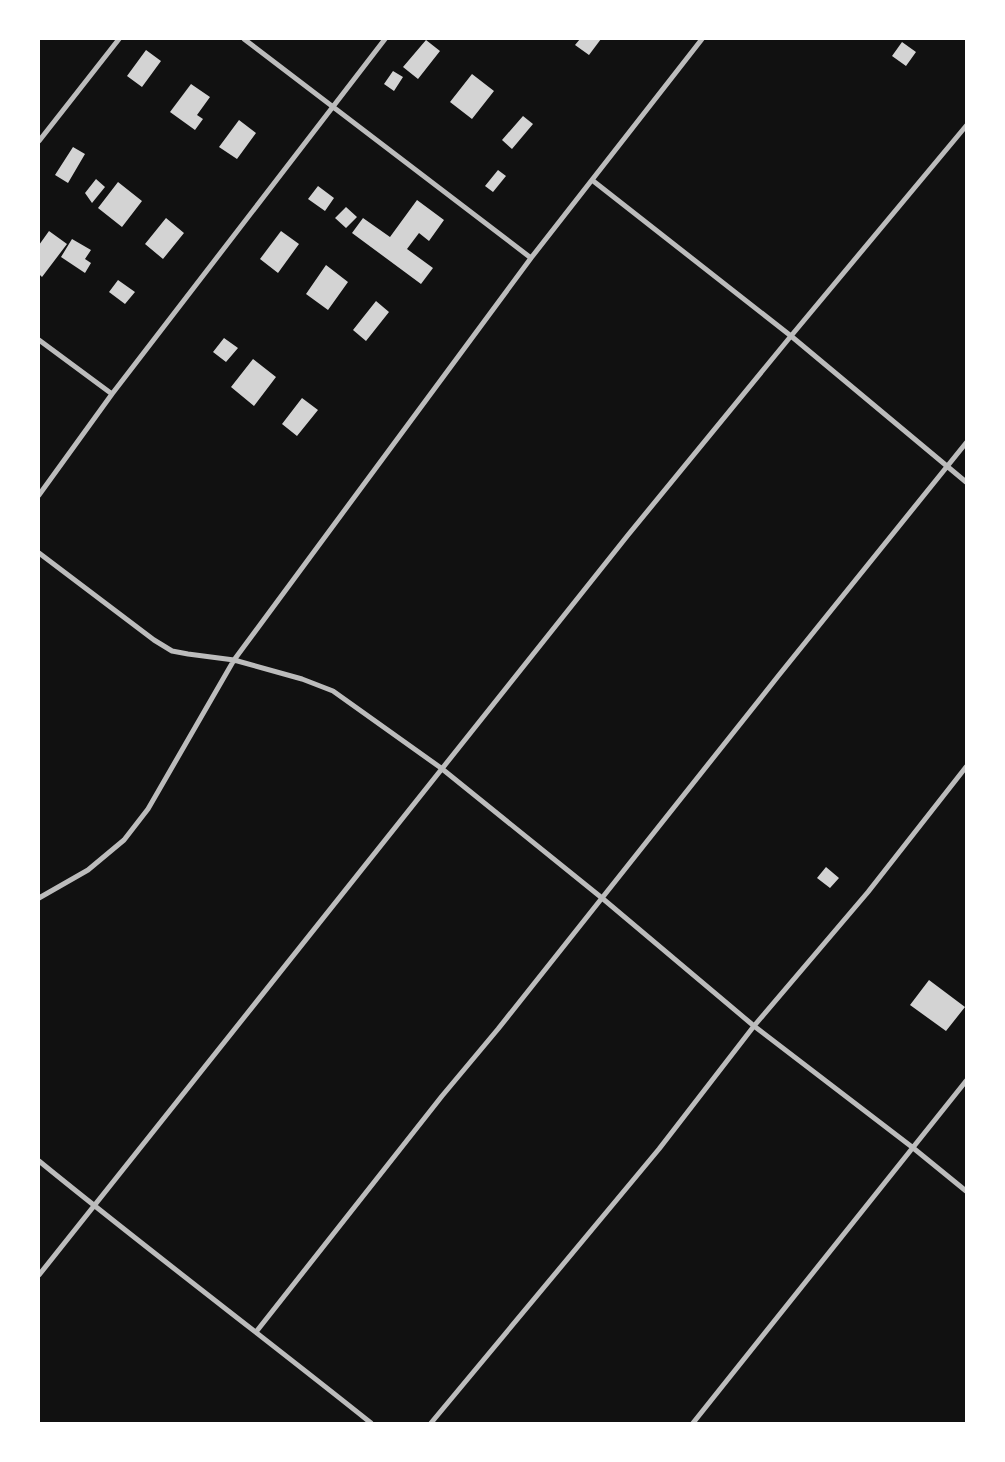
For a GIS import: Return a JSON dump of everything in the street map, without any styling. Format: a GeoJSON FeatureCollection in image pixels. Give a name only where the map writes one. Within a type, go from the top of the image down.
{"type":"FeatureCollection","features":[{"type":"Feature","properties":{"kind":"street"},"geometry":{"type":"LineString","coordinates":[[39,141],[119,39]]}},
{"type":"Feature","properties":{"kind":"street"},"geometry":{"type":"LineString","coordinates":[[244,39],[531,258]]}},
{"type":"Feature","properties":{"kind":"street"},"geometry":{"type":"LineString","coordinates":[[39,495],[112,394],[385,39]]}},
{"type":"Feature","properties":{"kind":"street"},"geometry":{"type":"LineString","coordinates":[[39,898],[88,870],[124,840],[148,808],[234,660],[531,258],[702,39]]}},
{"type":"Feature","properties":{"kind":"street"},"geometry":{"type":"LineString","coordinates":[[39,1275],[441,768],[791,336],[966,126]]}},
{"type":"Feature","properties":{"kind":"street"},"geometry":{"type":"LineString","coordinates":[[592,180],[791,336],[966,482]]}},
{"type":"Feature","properties":{"kind":"street"},"geometry":{"type":"LineString","coordinates":[[39,340],[112,394]]}},
{"type":"Feature","properties":{"kind":"street"},"geometry":{"type":"LineString","coordinates":[[256,1332],[435,1104],[498,1029],[778,675],[966,443]]}},
{"type":"Feature","properties":{"kind":"street"},"geometry":{"type":"LineString","coordinates":[[39,552],[154,640],[172,651],[234,660],[333,691],[441,768],[602,898],[754,1026],[912,1147],[966,1191]]}},
{"type":"Feature","properties":{"kind":"street"},"geometry":{"type":"LineString","coordinates":[[431,1423],[659,1149],[754,1026],[868,892],[966,767]]}},
{"type":"Feature","properties":{"kind":"street"},"geometry":{"type":"LineString","coordinates":[[693,1423],[966,1081]]}},
{"type":"Feature","properties":{"kind":"street"},"geometry":{"type":"LineString","coordinates":[[39,1161],[371,1423]]}},
{"type":"Feature","properties":{"kind":"building"},"geometry":{"type":"Polygon","coordinates":[[[580,39],[601,39],[589,55],[575,45],[580,39]]]}},
{"type":"Feature","properties":{"kind":"building"},"geometry":{"type":"Polygon","coordinates":[[[426,40],[440,51],[418,79],[403,67],[426,40]]]}},
{"type":"Feature","properties":{"kind":"building"},"geometry":{"type":"Polygon","coordinates":[[[902,42],[916,52],[906,66],[892,56],[902,42]]]}},
{"type":"Feature","properties":{"kind":"building"},"geometry":{"type":"Polygon","coordinates":[[[146,50],[161,61],[142,87],[127,76],[146,50]]]}},
{"type":"Feature","properties":{"kind":"building"},"geometry":{"type":"Polygon","coordinates":[[[393,71],[403,77],[394,91],[384,84],[393,71]]]}},
{"type":"Feature","properties":{"kind":"building"},"geometry":{"type":"Polygon","coordinates":[[[472,74],[494,91],[472,119],[450,102],[472,74]]]}},
{"type":"Feature","properties":{"kind":"building"},"geometry":{"type":"Polygon","coordinates":[[[191,84],[210,97],[197,115],[203,119],[195,130],[170,112],[191,84]]]}},
{"type":"Feature","properties":{"kind":"building"},"geometry":{"type":"Polygon","coordinates":[[[523,116],[533,124],[512,149],[502,140],[523,116]]]}},
{"type":"Feature","properties":{"kind":"building"},"geometry":{"type":"Polygon","coordinates":[[[239,120],[256,133],[237,159],[219,147],[239,120]]]}},
{"type":"Feature","properties":{"kind":"building"},"geometry":{"type":"Polygon","coordinates":[[[73,147],[85,154],[68,183],[55,175],[73,147]]]}},
{"type":"Feature","properties":{"kind":"building"},"geometry":{"type":"Polygon","coordinates":[[[498,170],[506,176],[493,192],[485,186],[498,170]]]}},
{"type":"Feature","properties":{"kind":"building"},"geometry":{"type":"Polygon","coordinates":[[[96,179],[105,187],[92,203],[85,193],[96,179]]]}},
{"type":"Feature","properties":{"kind":"building"},"geometry":{"type":"Polygon","coordinates":[[[118,182],[142,201],[122,227],[98,208],[118,182]]]}},
{"type":"Feature","properties":{"kind":"building"},"geometry":{"type":"Polygon","coordinates":[[[318,186],[334,198],[325,211],[308,199],[318,186]]]}},
{"type":"Feature","properties":{"kind":"building"},"geometry":{"type":"Polygon","coordinates":[[[417,200],[444,220],[429,241],[419,233],[407,249],[433,268],[421,284],[352,233],[363,218],[390,237],[417,200]]]}},
{"type":"Feature","properties":{"kind":"building"},"geometry":{"type":"Polygon","coordinates":[[[346,207],[357,217],[346,228],[335,218],[346,207]]]}},
{"type":"Feature","properties":{"kind":"building"},"geometry":{"type":"Polygon","coordinates":[[[166,218],[184,233],[163,259],[145,244],[166,218]]]}},
{"type":"Feature","properties":{"kind":"building"},"geometry":{"type":"Polygon","coordinates":[[[49,231],[67,244],[42,277],[39,274],[39,245],[49,231]]]}},
{"type":"Feature","properties":{"kind":"building"},"geometry":{"type":"Polygon","coordinates":[[[281,231],[299,244],[278,273],[260,259],[281,231]]]}},
{"type":"Feature","properties":{"kind":"building"},"geometry":{"type":"Polygon","coordinates":[[[72,239],[91,250],[85,259],[91,263],[85,273],[61,257],[72,239]]]}},
{"type":"Feature","properties":{"kind":"building"},"geometry":{"type":"Polygon","coordinates":[[[326,265],[348,282],[328,310],[306,294],[326,265]]]}},
{"type":"Feature","properties":{"kind":"building"},"geometry":{"type":"Polygon","coordinates":[[[118,280],[135,292],[125,304],[109,292],[118,280]]]}},
{"type":"Feature","properties":{"kind":"building"},"geometry":{"type":"Polygon","coordinates":[[[376,301],[389,312],[366,341],[353,330],[376,301]]]}},
{"type":"Feature","properties":{"kind":"building"},"geometry":{"type":"Polygon","coordinates":[[[224,338],[238,348],[226,362],[213,352],[224,338]]]}},
{"type":"Feature","properties":{"kind":"building"},"geometry":{"type":"Polygon","coordinates":[[[253,359],[276,377],[254,406],[231,387],[253,359]]]}},
{"type":"Feature","properties":{"kind":"building"},"geometry":{"type":"Polygon","coordinates":[[[302,398],[318,410],[297,436],[282,424],[302,398]]]}},
{"type":"Feature","properties":{"kind":"building"},"geometry":{"type":"Polygon","coordinates":[[[826,867],[839,878],[830,888],[817,878],[826,867]]]}},
{"type":"Feature","properties":{"kind":"building"},"geometry":{"type":"Polygon","coordinates":[[[929,980],[965,1007],[946,1031],[910,1005],[929,980]]]}}]}
